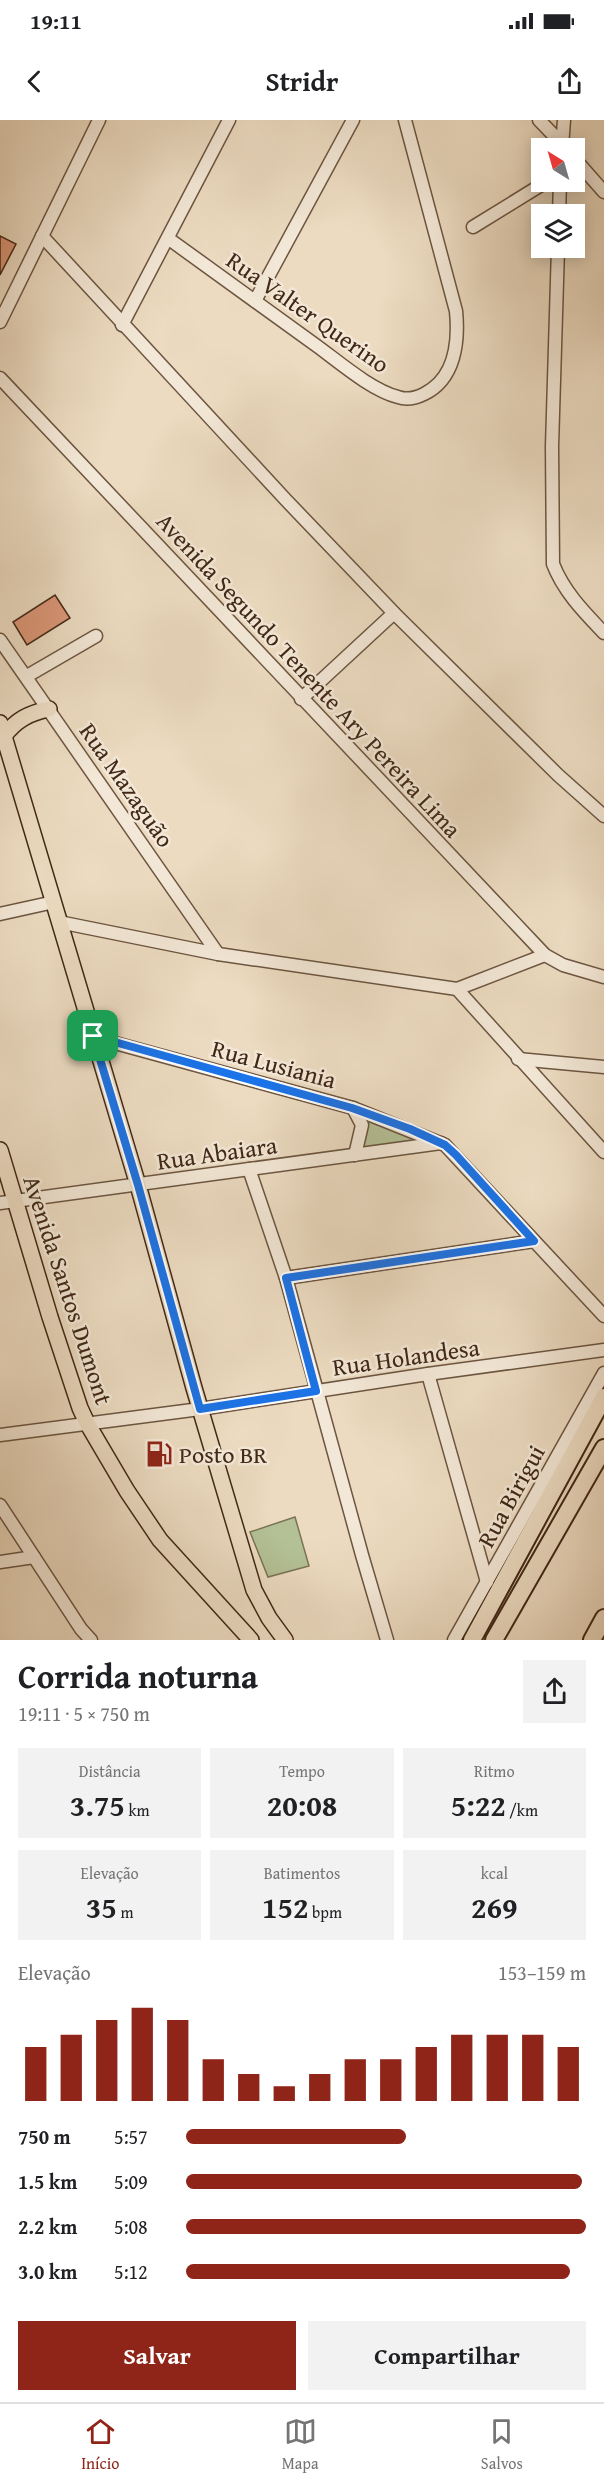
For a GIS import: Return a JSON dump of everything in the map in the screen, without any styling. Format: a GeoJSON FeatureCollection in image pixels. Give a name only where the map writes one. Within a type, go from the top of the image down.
{"type":"FeatureCollection","features":[{"type":"Feature","properties":{"kind":"highway"},"geometry":{"type":"LineString","coordinates":[[472,1640],[604,1397]]}},
{"type":"Feature","properties":{"kind":"highway"},"geometry":{"type":"LineString","coordinates":[[494,1640],[604,1448]]}},
{"type":"Feature","properties":{"kind":"highway"},"geometry":{"type":"LineString","coordinates":[[592,1640],[604,1618]]}},
{"type":"Feature","properties":{"kind":"main road"},"geometry":{"type":"LineString","coordinates":[[49,709],[37,711],[2,730],[138,1185],[200,1409],[254,1590],[269,1618],[285,1640]]}},
{"type":"Feature","properties":{"kind":"main road","name":"Avenida Santos Dumont"},"geometry":{"type":"LineString","coordinates":[[0,1150],[7,1202],[87,1423],[127,1491],[160,1540],[250,1640]]}},
{"type":"Feature","properties":{"kind":"street"},"geometry":{"type":"LineString","coordinates":[[0,322],[4,306],[42,236],[99,120]]}},
{"type":"Feature","properties":{"kind":"street"},"geometry":{"type":"LineString","coordinates":[[122,325],[229,120]]}},
{"type":"Feature","properties":{"kind":"street"},"geometry":{"type":"LineString","coordinates":[[255,301],[353,120]]}},
{"type":"Feature","properties":{"kind":"street","name":"Rua Valter Querino"},"geometry":{"type":"LineString","coordinates":[[169,238],[343,365],[398,397],[416,398],[433,390],[446,377],[458,335],[456,311],[405,120]]}},
{"type":"Feature","properties":{"kind":"street"},"geometry":{"type":"LineString","coordinates":[[540,120],[555,138]]}},
{"type":"Feature","properties":{"kind":"street"},"geometry":{"type":"LineString","coordinates":[[563,138],[564,120]]}},
{"type":"Feature","properties":{"kind":"street"},"geometry":{"type":"LineString","coordinates":[[585,170],[604,192]]}},
{"type":"Feature","properties":{"kind":"street"},"geometry":{"type":"LineString","coordinates":[[473,227],[531,191]]}},
{"type":"Feature","properties":{"kind":"street"},"geometry":{"type":"LineString","coordinates":[[42,236],[122,325],[394,613],[558,776],[604,816]]}},
{"type":"Feature","properties":{"kind":"street"},"geometry":{"type":"LineString","coordinates":[[558,258],[552,446],[553,564],[560,582],[571,598],[604,633]]}},
{"type":"Feature","properties":{"kind":"street","name":"Avenida Segundo Tenente Ary Pereira Lima"},"geometry":{"type":"LineString","coordinates":[[0,378],[545,955],[563,965],[604,977]]}},
{"type":"Feature","properties":{"kind":"street"},"geometry":{"type":"LineString","coordinates":[[301,699],[394,613]]}},
{"type":"Feature","properties":{"kind":"street"},"geometry":{"type":"LineString","coordinates":[[27,676],[96,636]]}},
{"type":"Feature","properties":{"kind":"street","name":"Rua Mazaguão"},"geometry":{"type":"LineString","coordinates":[[0,640],[218,954]]}},
{"type":"Feature","properties":{"kind":"street"},"geometry":{"type":"LineString","coordinates":[[0,914],[54,902]]}},
{"type":"Feature","properties":{"kind":"street"},"geometry":{"type":"LineString","coordinates":[[60,922],[218,954],[457,988],[545,955]]}},
{"type":"Feature","properties":{"kind":"street"},"geometry":{"type":"LineString","coordinates":[[457,988],[518,1059],[604,1152]]}},
{"type":"Feature","properties":{"kind":"street","name":"Rua Lusiania"},"geometry":{"type":"LineString","coordinates":[[93,1036],[352,1108],[441,1143]]}},
{"type":"Feature","properties":{"kind":"street"},"geometry":{"type":"LineString","coordinates":[[518,1059],[604,1067]]}},
{"type":"Feature","properties":{"kind":"street"},"geometry":{"type":"LineString","coordinates":[[352,1108],[362,1125],[355,1155]]}},
{"type":"Feature","properties":{"kind":"street"},"geometry":{"type":"LineString","coordinates":[[441,1143],[456,1155],[604,1316]]}},
{"type":"Feature","properties":{"kind":"street","name":"Rua Abaiara"},"geometry":{"type":"LineString","coordinates":[[7,1202],[441,1143]]}},
{"type":"Feature","properties":{"kind":"street"},"geometry":{"type":"LineString","coordinates":[[249,1169],[286,1278],[387,1640]]}},
{"type":"Feature","properties":{"kind":"street"},"geometry":{"type":"LineString","coordinates":[[286,1278],[534,1241]]}},
{"type":"Feature","properties":{"kind":"street","name":"Rua Holandesa"},"geometry":{"type":"LineString","coordinates":[[0,1435],[200,1409],[604,1350]]}},
{"type":"Feature","properties":{"kind":"street","name":"Rua Birigui"},"geometry":{"type":"LineString","coordinates":[[454,1640],[604,1373]]}},
{"type":"Feature","properties":{"kind":"street"},"geometry":{"type":"LineString","coordinates":[[428,1374],[487,1582]]}},
{"type":"Feature","properties":{"kind":"street"},"geometry":{"type":"LineString","coordinates":[[0,1505],[83,1634],[92,1640]]}},
{"type":"Feature","properties":{"kind":"street"},"geometry":{"type":"LineString","coordinates":[[0,1562],[34,1557]]}},
{"type":"Feature","properties":{"kind":"green space"},"geometry":{"type":"Polygon","coordinates":[[[360,1114],[421,1142],[357,1152],[367,1129],[360,1114]]]}},
{"type":"Feature","properties":{"kind":"green space"},"geometry":{"type":"Polygon","coordinates":[[[295,1517],[309,1566],[268,1577],[250,1532],[295,1517]]]}},
{"type":"Feature","properties":{"kind":"building"},"geometry":{"type":"Polygon","coordinates":[[[0,236],[16,244],[0,275],[0,236]]]}},
{"type":"Feature","properties":{"kind":"building"},"geometry":{"type":"Polygon","coordinates":[[[55,595],[70,618],[27,645],[13,622],[55,595]]]}},
{"type":"Feature","properties":{"kind":"place","name":"Posto BR"},"geometry":{"type":"Point","coordinates":[159,1454]}},
{"type":"Feature","properties":{"kind":"route"},"geometry":{"type":"LineString","coordinates":[[93,1036],[352,1108],[441,1143],[456,1155],[534,1241],[286,1278],[316,1391],[200,1409],[138,1185],[93,1036]]}}]}
